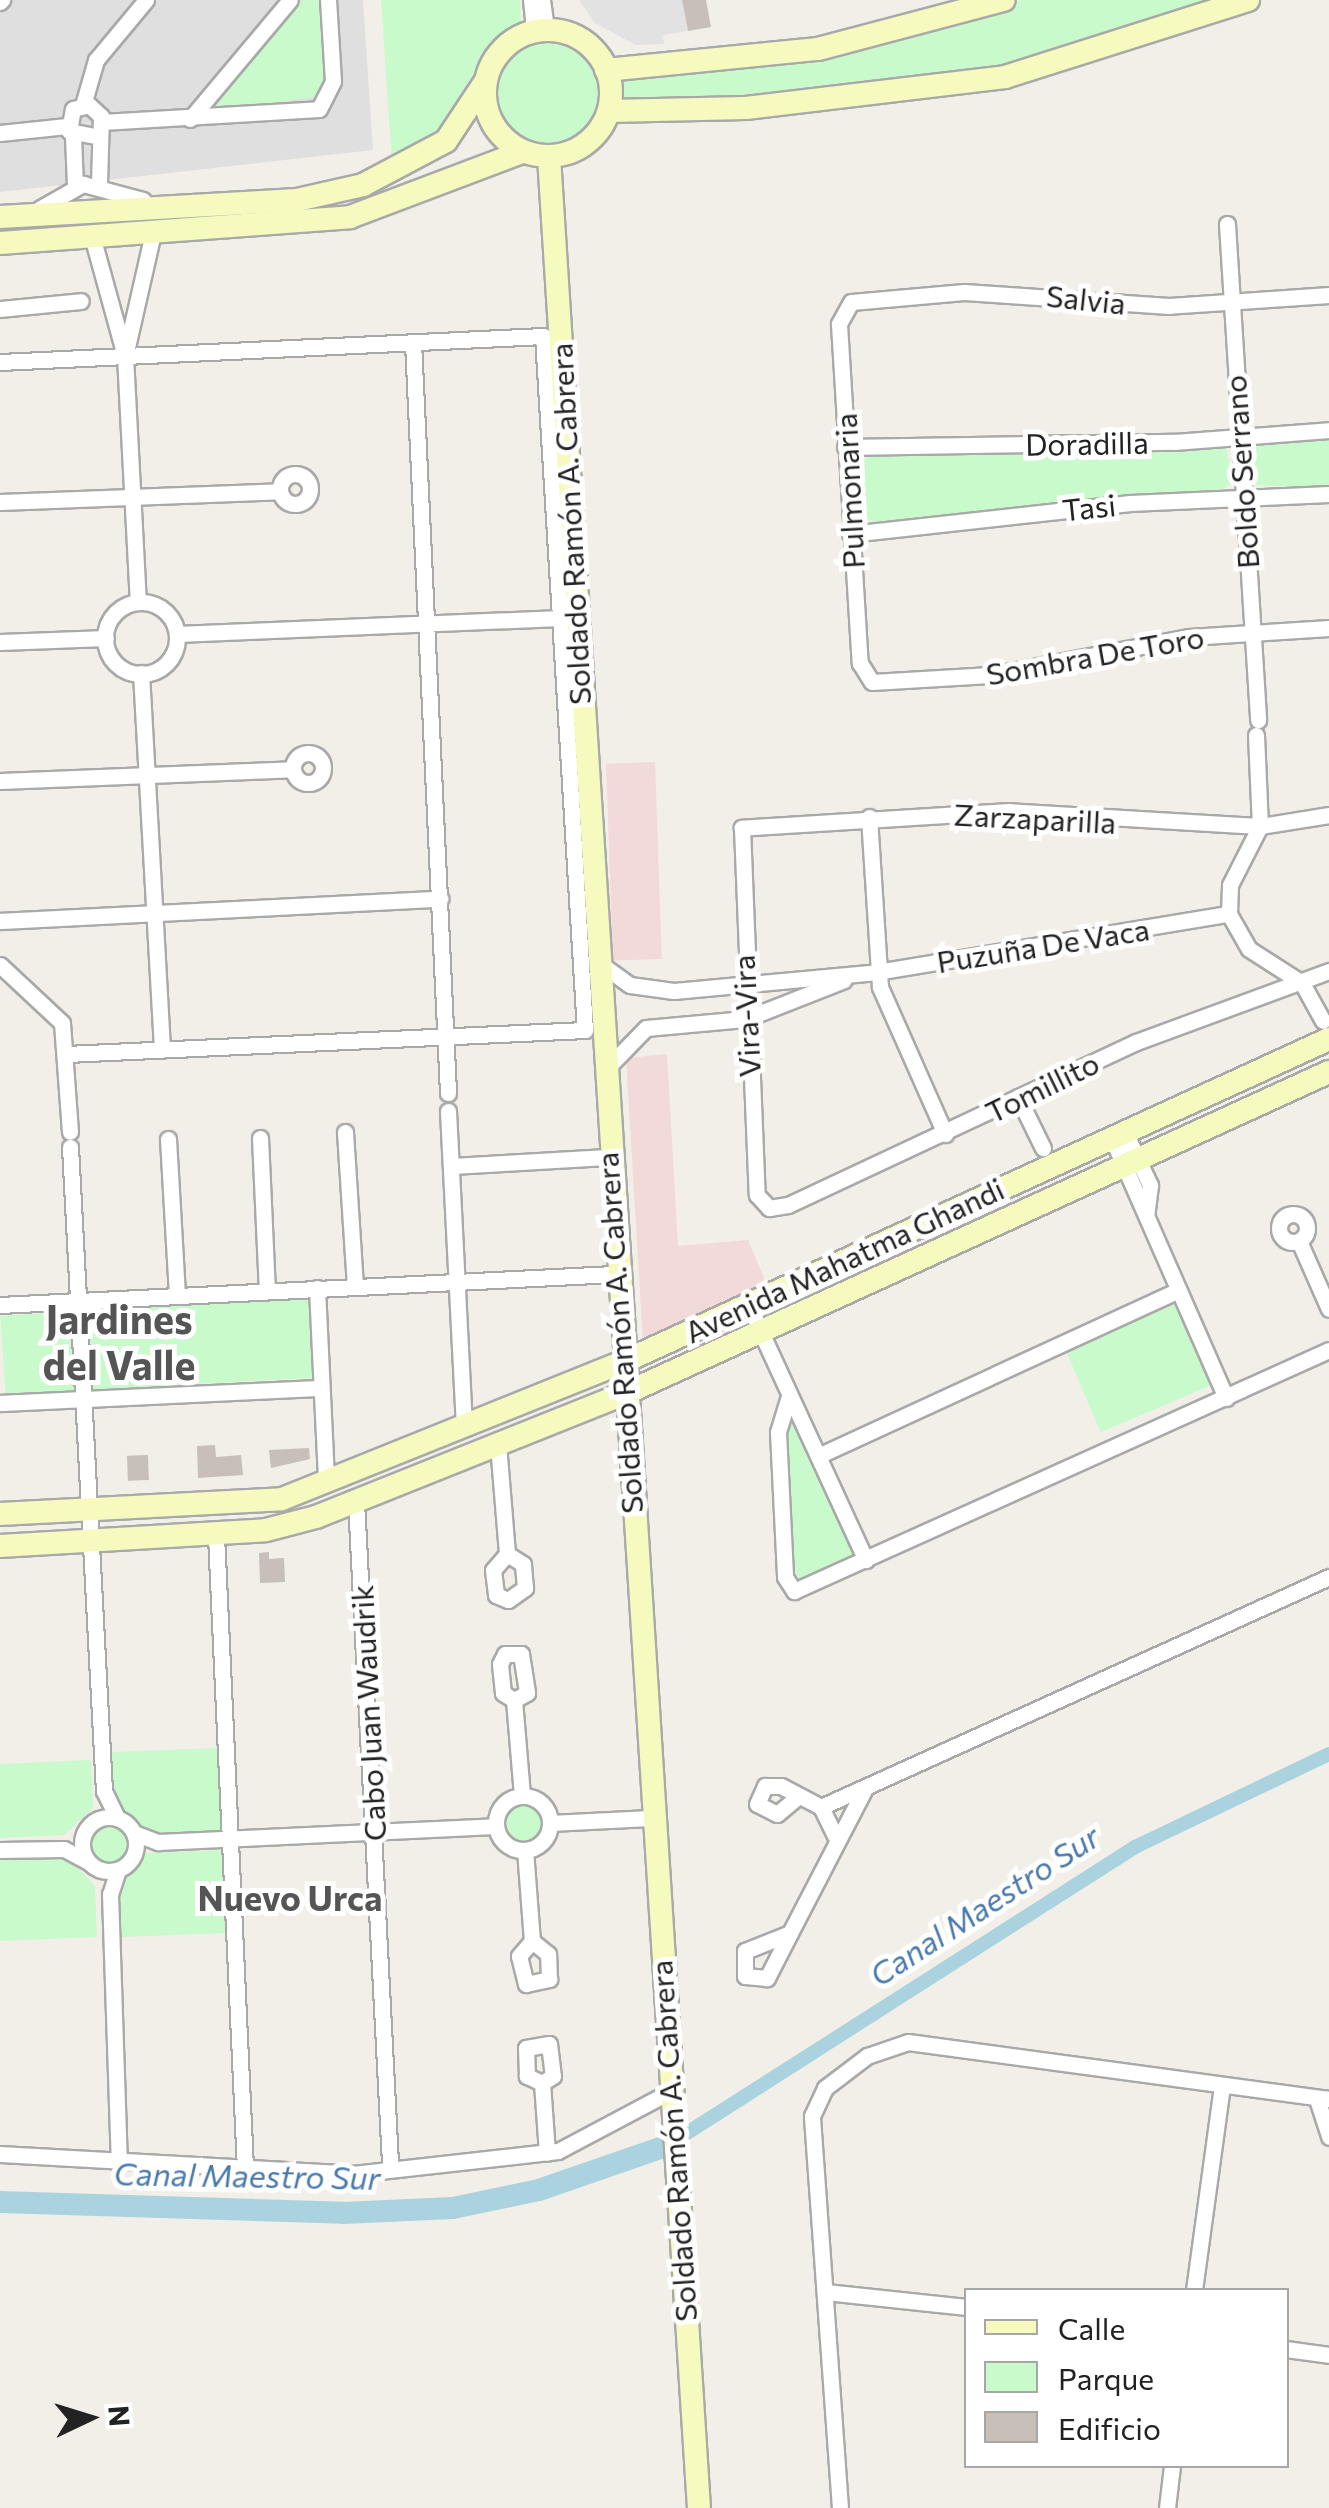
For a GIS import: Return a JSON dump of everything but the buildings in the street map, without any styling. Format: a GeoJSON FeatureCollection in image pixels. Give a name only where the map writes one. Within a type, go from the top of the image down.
{"type":"FeatureCollection","features":[{"type":"Feature","properties":{"kind":"main road"},"geometry":{"type":"LineString","coordinates":[[606,70],[798,52],[1004,0]]}},
{"type":"Feature","properties":{"kind":"main road"},"geometry":{"type":"LineString","coordinates":[[608,111],[746,108],[1005,77],[1248,0]]}},
{"type":"Feature","properties":{"kind":"main road"},"geometry":{"type":"LineString","coordinates":[[0,243],[350,217],[522,152],[548,157],[580,148],[608,111],[606,70],[582,40],[540,30],[502,49],[446,141],[406,168],[309,198],[11,216]]}},
{"type":"Feature","properties":{"kind":"main road"},"geometry":{"type":"LineString","coordinates":[[485,82],[488,116],[522,152]]}},
{"type":"Feature","properties":{"kind":"main road","name":"Soldado Ramón A. Cabrera"},"geometry":{"type":"LineString","coordinates":[[548,157],[666,2093],[699,2508]]}},
{"type":"Feature","properties":{"kind":"main road","name":"Avenida Mahatma Ghandi"},"geometry":{"type":"LineString","coordinates":[[0,1514],[271,1502],[326,1482],[621,1363],[1118,1135],[1326,1030]]}},
{"type":"Feature","properties":{"kind":"main road","name":"Avenida Mahatma Ghandi"},"geometry":{"type":"LineString","coordinates":[[0,1546],[280,1528],[356,1501],[624,1394],[1329,1072]]}},
{"type":"Feature","properties":{"kind":"street"},"geometry":{"type":"LineString","coordinates":[[75,186],[70,130],[84,105],[96,60],[146,0]]}},
{"type":"Feature","properties":{"kind":"street"},"geometry":{"type":"LineString","coordinates":[[190,119],[290,0]]}},
{"type":"Feature","properties":{"kind":"street"},"geometry":{"type":"LineString","coordinates":[[0,133],[98,129],[319,109],[333,81],[328,0]]}},
{"type":"Feature","properties":{"kind":"street"},"geometry":{"type":"LineString","coordinates":[[531,0],[540,30]]}},
{"type":"Feature","properties":{"kind":"street"},"geometry":{"type":"LineString","coordinates":[[540,30],[542,0]]}},
{"type":"Feature","properties":{"kind":"street"},"geometry":{"type":"LineString","coordinates":[[84,105],[98,129],[99,184]]}},
{"type":"Feature","properties":{"kind":"street"},"geometry":{"type":"LineString","coordinates":[[11,216],[75,186],[99,184],[124,198],[202,206]]}},
{"type":"Feature","properties":{"kind":"street","name":"Boldo Serrano"},"geometry":{"type":"LineString","coordinates":[[1226,224],[1252,630],[1260,826],[1230,885],[1229,914]]}},
{"type":"Feature","properties":{"kind":"street"},"geometry":{"type":"LineString","coordinates":[[125,356],[152,232]]}},
{"type":"Feature","properties":{"kind":"street"},"geometry":{"type":"LineString","coordinates":[[92,236],[125,356],[138,602]]}},
{"type":"Feature","properties":{"kind":"street","name":"Salvia"},"geometry":{"type":"LineString","coordinates":[[844,306],[1001,292],[1138,306],[1329,296]]}},
{"type":"Feature","properties":{"kind":"street"},"geometry":{"type":"LineString","coordinates":[[0,310],[81,301]]}},
{"type":"Feature","properties":{"kind":"street","name":"Pulmonaria"},"geometry":{"type":"LineString","coordinates":[[844,306],[845,446],[864,676]]}},
{"type":"Feature","properties":{"kind":"street"},"geometry":{"type":"LineString","coordinates":[[0,362],[543,336],[586,1030],[66,1054]]}},
{"type":"Feature","properties":{"kind":"street"},"geometry":{"type":"LineString","coordinates":[[413,342],[448,1093]]}},
{"type":"Feature","properties":{"kind":"street","name":"Doradilla"},"geometry":{"type":"LineString","coordinates":[[845,446],[1238,438],[1329,430]]}},
{"type":"Feature","properties":{"kind":"street"},"geometry":{"type":"LineString","coordinates":[[0,502],[280,491]]}},
{"type":"Feature","properties":{"kind":"street","name":"Tasi"},"geometry":{"type":"LineString","coordinates":[[850,534],[1243,496],[1329,494]]}},
{"type":"Feature","properties":{"kind":"street"},"geometry":{"type":"LineString","coordinates":[[138,602],[168,613],[177,634],[166,664],[141,673],[115,662],[106,638],[118,611],[138,602]]}},
{"type":"Feature","properties":{"kind":"street"},"geometry":{"type":"LineString","coordinates":[[177,634],[561,618]]}},
{"type":"Feature","properties":{"kind":"street","name":"Sombra De Toro"},"geometry":{"type":"LineString","coordinates":[[864,676],[883,684],[932,682],[1252,630],[1329,628]]}},
{"type":"Feature","properties":{"kind":"street"},"geometry":{"type":"LineString","coordinates":[[0,642],[106,638]]}},
{"type":"Feature","properties":{"kind":"street"},"geometry":{"type":"LineString","coordinates":[[141,673],[162,1049]]}},
{"type":"Feature","properties":{"kind":"street"},"geometry":{"type":"LineString","coordinates":[[0,781],[293,769]]}},
{"type":"Feature","properties":{"kind":"street","name":"Zarzaparilla"},"geometry":{"type":"LineString","coordinates":[[742,828],[869,816],[1028,812],[1260,826],[1329,815]]}},
{"type":"Feature","properties":{"kind":"street"},"geometry":{"type":"LineString","coordinates":[[869,816],[877,972],[945,1134]]}},
{"type":"Feature","properties":{"kind":"street","name":"Vira-Vira"},"geometry":{"type":"LineString","coordinates":[[742,828],[744,982],[762,1203]]}},
{"type":"Feature","properties":{"kind":"street"},"geometry":{"type":"LineString","coordinates":[[0,921],[440,899]]}},
{"type":"Feature","properties":{"kind":"street"},"geometry":{"type":"LineString","coordinates":[[1229,914],[1249,949],[1302,983],[1326,1030]]}},
{"type":"Feature","properties":{"kind":"street","name":"Puzuña De Vaca"},"geometry":{"type":"LineString","coordinates":[[858,975],[1229,914]]}},
{"type":"Feature","properties":{"kind":"street"},"geometry":{"type":"LineString","coordinates":[[596,959],[630,985],[674,991],[858,975]]}},
{"type":"Feature","properties":{"kind":"street"},"geometry":{"type":"LineString","coordinates":[[0,964],[56,1014],[66,1054],[104,1791],[117,1818],[134,1833],[158,1842],[495,1826]]}},
{"type":"Feature","properties":{"kind":"street","name":"Tomillito"},"geometry":{"type":"LineString","coordinates":[[762,1203],[778,1209],[1155,1034],[1329,971]]}},
{"type":"Feature","properties":{"kind":"street"},"geometry":{"type":"LineString","coordinates":[[604,1080],[635,1034],[677,1024],[746,1019],[858,975]]}},
{"type":"Feature","properties":{"kind":"street"},"geometry":{"type":"LineString","coordinates":[[674,991],[677,1024]]}},
{"type":"Feature","properties":{"kind":"street"},"geometry":{"type":"LineString","coordinates":[[1018,1097],[1043,1148]]}},
{"type":"Feature","properties":{"kind":"street"},"geometry":{"type":"LineString","coordinates":[[448,1111],[464,1425]]}},
{"type":"Feature","properties":{"kind":"street"},"geometry":{"type":"LineString","coordinates":[[345,1132],[355,1286]]}},
{"type":"Feature","properties":{"kind":"street"},"geometry":{"type":"LineString","coordinates":[[1118,1135],[1146,1216],[1226,1398]]}},
{"type":"Feature","properties":{"kind":"street"},"geometry":{"type":"LineString","coordinates":[[260,1138],[267,1290]]}},
{"type":"Feature","properties":{"kind":"street"},"geometry":{"type":"LineString","coordinates":[[168,1140],[177,1295]]}},
{"type":"Feature","properties":{"kind":"street"},"geometry":{"type":"LineString","coordinates":[[451,1166],[608,1157]]}},
{"type":"Feature","properties":{"kind":"street"},"geometry":{"type":"LineString","coordinates":[[1299,1241],[1329,1309]]}},
{"type":"Feature","properties":{"kind":"street"},"geometry":{"type":"LineString","coordinates":[[0,1305],[614,1274]]}},
{"type":"Feature","properties":{"kind":"street"},"geometry":{"type":"LineString","coordinates":[[318,1288],[326,1482]]}},
{"type":"Feature","properties":{"kind":"street"},"geometry":{"type":"LineString","coordinates":[[820,1454],[1178,1290]]}},
{"type":"Feature","properties":{"kind":"street"},"geometry":{"type":"LineString","coordinates":[[748,1304],[866,1560]]}},
{"type":"Feature","properties":{"kind":"street"},"geometry":{"type":"LineString","coordinates":[[789,1396],[778,1432],[787,1584],[802,1590],[1329,1350]]}},
{"type":"Feature","properties":{"kind":"street"},"geometry":{"type":"LineString","coordinates":[[0,1403],[322,1388]]}},
{"type":"Feature","properties":{"kind":"street"},"geometry":{"type":"LineString","coordinates":[[498,1444],[507,1554]]}},
{"type":"Feature","properties":{"kind":"street","name":"Cabo Juan Waudrik"},"geometry":{"type":"LineString","coordinates":[[356,1501],[390,2164]]}},
{"type":"Feature","properties":{"kind":"street"},"geometry":{"type":"LineString","coordinates":[[216,1534],[245,2169]]}},
{"type":"Feature","properties":{"kind":"street"},"geometry":{"type":"LineString","coordinates":[[794,1799],[821,1807],[864,1790],[1329,1577]]}},
{"type":"Feature","properties":{"kind":"street"},"geometry":{"type":"LineString","coordinates":[[514,1700],[522,1795]]}},
{"type":"Feature","properties":{"kind":"street"},"geometry":{"type":"LineString","coordinates":[[790,1933],[835,1836],[864,1790]]}},
{"type":"Feature","properties":{"kind":"street"},"geometry":{"type":"LineString","coordinates":[[104,1791],[90,1825],[90,1864],[110,1894]]}},
{"type":"Feature","properties":{"kind":"street"},"geometry":{"type":"LineString","coordinates":[[495,1826],[505,1802],[522,1795],[538,1800],[550,1823]]}},
{"type":"Feature","properties":{"kind":"street"},"geometry":{"type":"LineString","coordinates":[[821,1807],[835,1836]]}},
{"type":"Feature","properties":{"kind":"street"},"geometry":{"type":"LineString","coordinates":[[52,1848],[90,1825],[117,1818]]}},
{"type":"Feature","properties":{"kind":"street"},"geometry":{"type":"LineString","coordinates":[[550,1823],[650,1818]]}},
{"type":"Feature","properties":{"kind":"street"},"geometry":{"type":"LineString","coordinates":[[495,1826],[508,1846],[525,1850],[540,1844],[550,1823]]}},
{"type":"Feature","properties":{"kind":"street"},"geometry":{"type":"LineString","coordinates":[[134,1833],[134,1856]]}},
{"type":"Feature","properties":{"kind":"street"},"geometry":{"type":"LineString","coordinates":[[119,2162],[110,1894],[118,1870],[158,1842]]}},
{"type":"Feature","properties":{"kind":"street"},"geometry":{"type":"LineString","coordinates":[[0,1850],[52,1848],[90,1864],[118,1870]]}},
{"type":"Feature","properties":{"kind":"street"},"geometry":{"type":"LineString","coordinates":[[525,1850],[532,1941]]}},
{"type":"Feature","properties":{"kind":"street"},"geometry":{"type":"LineString","coordinates":[[840,2508],[814,2105],[886,2046],[922,2042],[1323,2099],[1329,2137]]}},
{"type":"Feature","properties":{"kind":"street"},"geometry":{"type":"LineString","coordinates":[[542,2083],[547,2153]]}},
{"type":"Feature","properties":{"kind":"street"},"geometry":{"type":"LineString","coordinates":[[1194,2288],[1222,2086]]}},
{"type":"Feature","properties":{"kind":"street"},"geometry":{"type":"LineString","coordinates":[[0,2154],[353,2174],[390,2164],[547,2153],[666,2093]]}},
{"type":"Feature","properties":{"kind":"street"},"geometry":{"type":"LineString","coordinates":[[826,2292],[964,2307]]}},
{"type":"Feature","properties":{"kind":"street"},"geometry":{"type":"LineString","coordinates":[[1289,2349],[1329,2355]]}},
{"type":"Feature","properties":{"kind":"street"},"geometry":{"type":"LineString","coordinates":[[1167,2508],[1172,2468]]}},
{"type":"Feature","properties":{"kind":"shaded area"},"geometry":{"type":"Polygon","coordinates":[[[0,0],[363,0],[373,150],[0,192],[0,0]]]}},
{"type":"Feature","properties":{"kind":"shaded area"},"geometry":{"type":"Polygon","coordinates":[[[579,0],[682,0],[688,31],[663,35],[664,44],[636,45],[595,23],[579,0]]]}},
{"type":"Feature","properties":{"kind":"shaded area"},"geometry":{"type":"Polygon","coordinates":[[[655,762],[662,959],[613,961],[606,764],[655,762]]]}},
{"type":"Feature","properties":{"kind":"shaded area"},"geometry":{"type":"Polygon","coordinates":[[[667,1054],[678,1246],[748,1240],[769,1290],[643,1343],[626,1058],[667,1054]]]}},
{"type":"Feature","properties":{"kind":"green space"},"geometry":{"type":"Polygon","coordinates":[[[303,0],[322,0],[326,77],[316,97],[213,111],[208,106],[303,0]]]}},
{"type":"Feature","properties":{"kind":"green space"},"geometry":{"type":"Polygon","coordinates":[[[381,0],[520,0],[521,25],[490,46],[435,137],[392,165],[381,0]]]}},
{"type":"Feature","properties":{"kind":"green space"},"geometry":{"type":"Polygon","coordinates":[[[1020,0],[1226,0],[973,76],[742,98],[627,100],[618,89],[626,78],[940,25],[1020,0]]]}},
{"type":"Feature","properties":{"kind":"green space"},"geometry":{"type":"Polygon","coordinates":[[[549,41],[571,45],[589,58],[602,76],[606,98],[602,120],[589,138],[571,151],[549,155],[527,151],[509,138],[496,120],[492,98],[496,76],[509,58],[527,45],[549,41]]]}},
{"type":"Feature","properties":{"kind":"green space"},"geometry":{"type":"Polygon","coordinates":[[[1329,437],[1329,487],[1249,485],[1245,450],[1253,442],[1329,437]]]}},
{"type":"Feature","properties":{"kind":"green space"},"geometry":{"type":"Polygon","coordinates":[[[1226,446],[1233,483],[1223,489],[940,518],[874,522],[861,516],[858,463],[876,452],[1226,446]]]}},
{"type":"Feature","properties":{"kind":"green space"},"geometry":{"type":"Polygon","coordinates":[[[308,1298],[312,1378],[90,1390],[86,1310],[308,1298]]]}},
{"type":"Feature","properties":{"kind":"green space"},"geometry":{"type":"Polygon","coordinates":[[[1175,1303],[1210,1386],[1101,1432],[1065,1349],[1175,1303]]]}},
{"type":"Feature","properties":{"kind":"green space"},"geometry":{"type":"Polygon","coordinates":[[[71,1311],[77,1391],[6,1396],[0,1316],[71,1311]]]}},
{"type":"Feature","properties":{"kind":"green space"},"geometry":{"type":"Polygon","coordinates":[[[796,1423],[854,1554],[800,1579],[792,1568],[785,1427],[796,1423]]]}},
{"type":"Feature","properties":{"kind":"green space"},"geometry":{"type":"Polygon","coordinates":[[[218,1748],[222,1831],[143,1834],[114,1804],[112,1752],[218,1748]]]}},
{"type":"Feature","properties":{"kind":"green space"},"geometry":{"type":"Polygon","coordinates":[[[91,1760],[93,1808],[64,1835],[0,1838],[0,1764],[91,1760]]]}},
{"type":"Feature","properties":{"kind":"green space"},"geometry":{"type":"Polygon","coordinates":[[[522,1796],[541,1804],[549,1823],[541,1842],[522,1850],[503,1842],[495,1823],[503,1804],[522,1796]]]}},
{"type":"Feature","properties":{"kind":"green space"},"geometry":{"type":"Polygon","coordinates":[[[109,1817],[128,1825],[136,1844],[128,1863],[109,1871],[90,1863],[82,1844],[90,1825],[109,1817]]]}},
{"type":"Feature","properties":{"kind":"green space"},"geometry":{"type":"Polygon","coordinates":[[[223,1850],[227,1933],[121,1937],[119,1886],[145,1853],[223,1850]]]}},
{"type":"Feature","properties":{"kind":"green space"},"geometry":{"type":"Polygon","coordinates":[[[66,1855],[95,1886],[97,1937],[0,1941],[0,1858],[66,1855]]]}},
{"type":"Feature","properties":{"kind":"waterway","name":"Canal Maestro Sur"},"geometry":{"type":"LineString","coordinates":[[687,2133],[1135,1847],[1329,1754]]}},
{"type":"Feature","properties":{"kind":"waterway","name":"Canal Maestro Sur"},"geometry":{"type":"LineString","coordinates":[[0,2202],[343,2213],[453,2208],[539,2190],[663,2147]]}},
{"type":"Feature","properties":{"kind":"district","name":"Jardines del Valle"},"geometry":{"type":"Point","coordinates":[119,1341]}},
{"type":"Feature","properties":{"kind":"district","name":"Nuevo Urca"},"geometry":{"type":"Point","coordinates":[290,1897]}}]}
